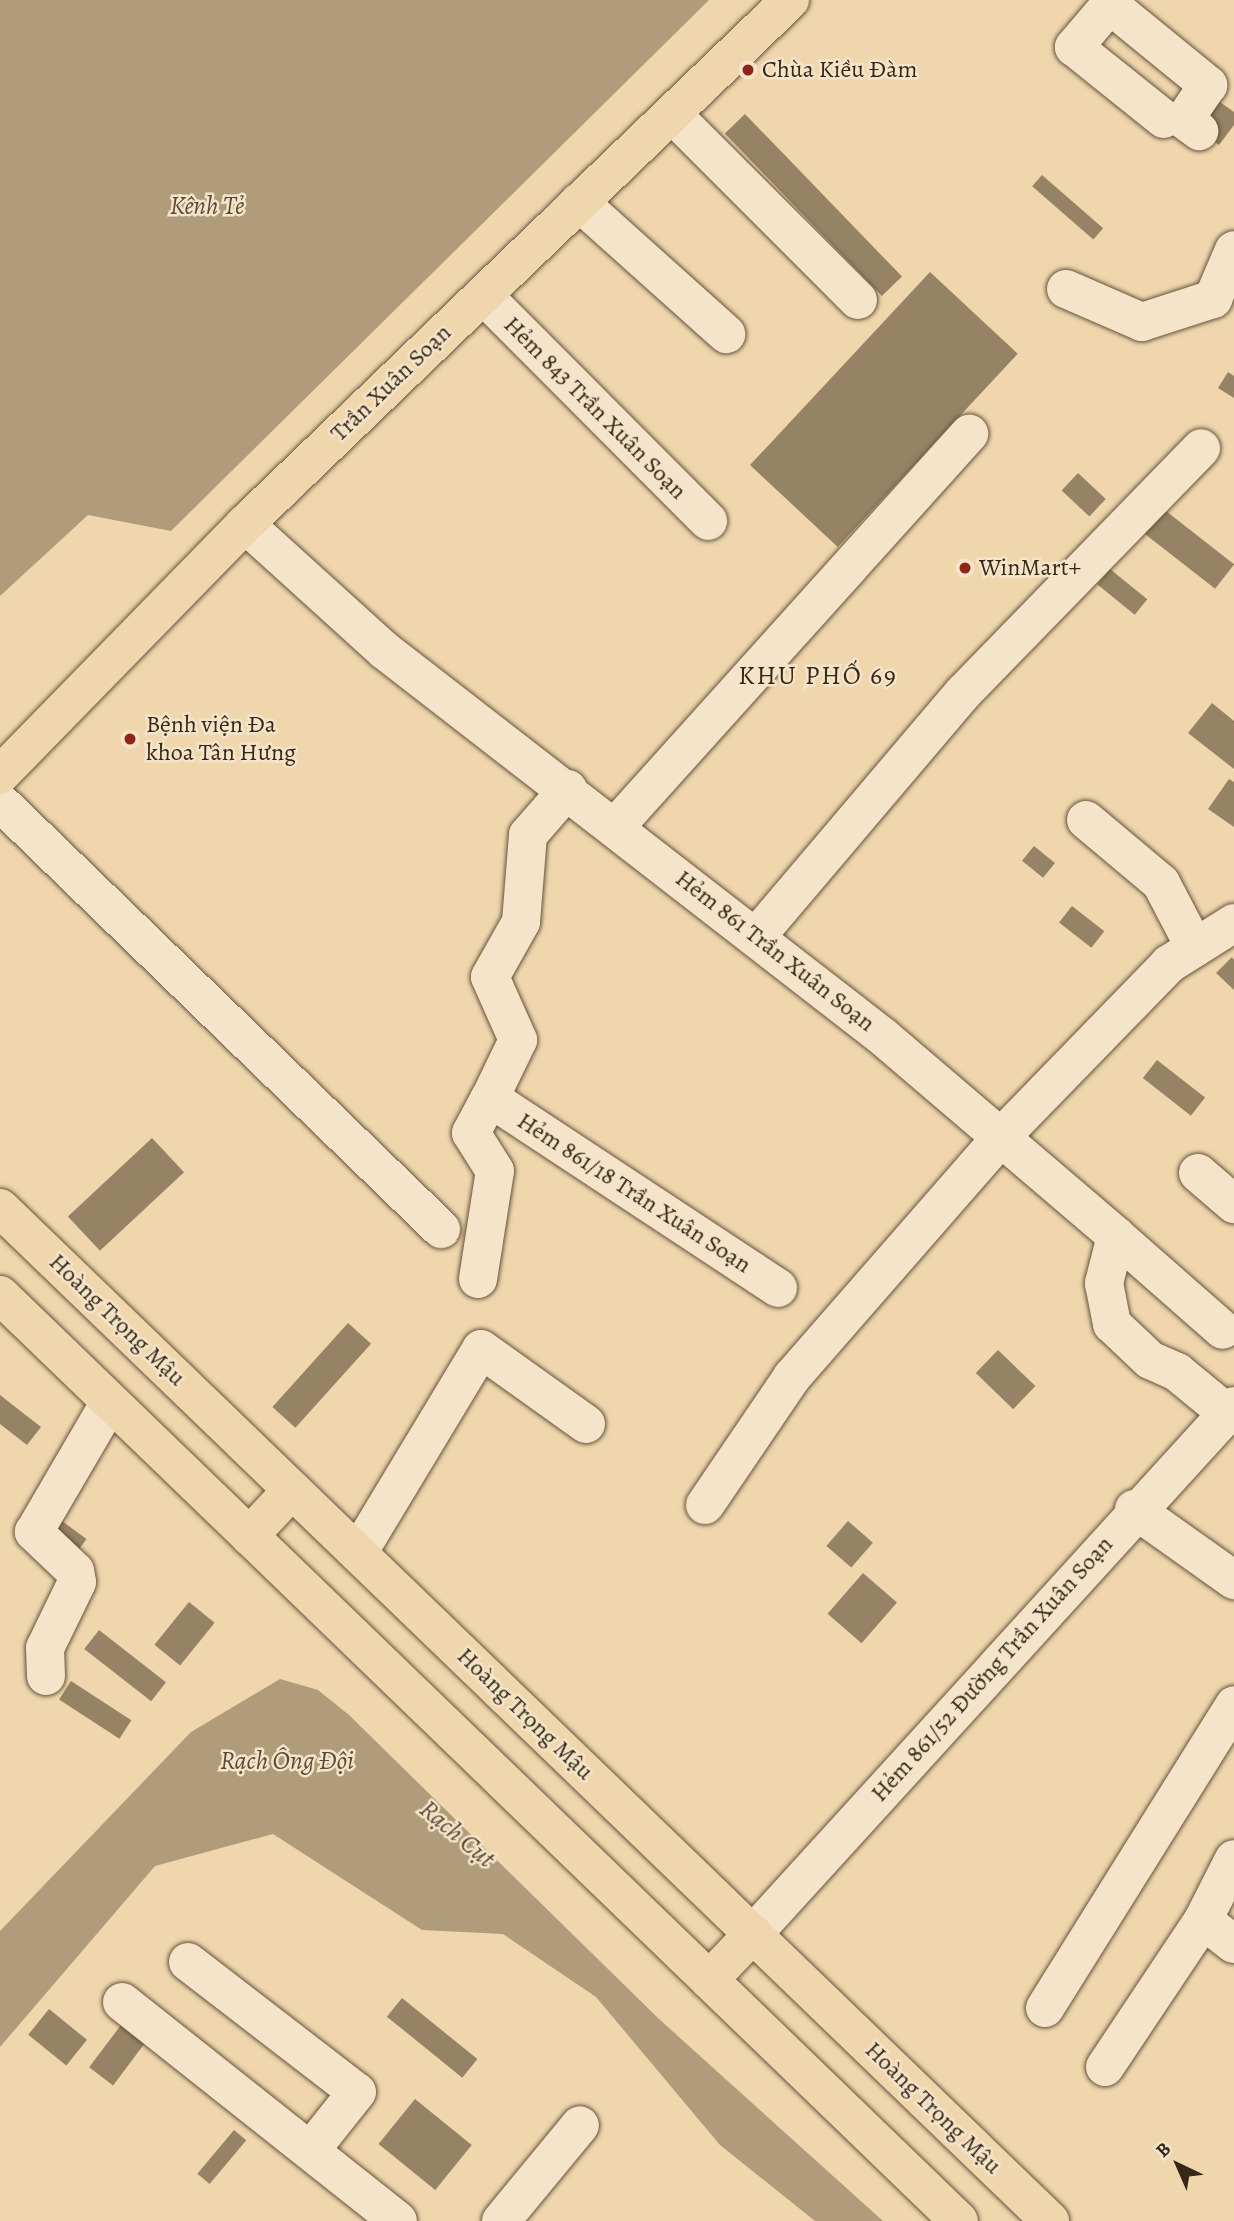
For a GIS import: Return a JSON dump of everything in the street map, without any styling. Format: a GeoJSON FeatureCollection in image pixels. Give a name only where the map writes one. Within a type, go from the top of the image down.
{"type":"FeatureCollection","features":[{"type":"Feature","properties":{"kind":"main road","name":"Trần Xuân Soạn"},"geometry":{"type":"LineString","coordinates":[[0,775],[245,524],[790,0]]}},
{"type":"Feature","properties":{"kind":"main road","name":"Hoàng Trọng Mậu"},"geometry":{"type":"LineString","coordinates":[[0,1208],[1050,2221]]}},
{"type":"Feature","properties":{"kind":"main road"},"geometry":{"type":"LineString","coordinates":[[0,1295],[959,2221]]}},
{"type":"Feature","properties":{"kind":"main road"},"geometry":{"type":"LineString","coordinates":[[249,1536],[292,1490]]}},
{"type":"Feature","properties":{"kind":"main road"},"geometry":{"type":"LineString","coordinates":[[709,1980],[753,1934]]}},
{"type":"Feature","properties":{"kind":"street"},"geometry":{"type":"LineString","coordinates":[[1112,2],[1208,85],[1182,125],[1074,47],[1112,2]]}},
{"type":"Feature","properties":{"kind":"street"},"geometry":{"type":"LineString","coordinates":[[672,114],[858,300]]}},
{"type":"Feature","properties":{"kind":"street"},"geometry":{"type":"LineString","coordinates":[[579,202],[726,334]]}},
{"type":"Feature","properties":{"kind":"street"},"geometry":{"type":"LineString","coordinates":[[1066,289],[1142,322],[1213,299],[1234,250]]}},
{"type":"Feature","properties":{"kind":"street","name":"Hẻm 843 Trần Xuân Soạn"},"geometry":{"type":"LineString","coordinates":[[483,295],[708,521]]}},
{"type":"Feature","properties":{"kind":"street"},"geometry":{"type":"LineString","coordinates":[[616,826],[969,434]]}},
{"type":"Feature","properties":{"kind":"street"},"geometry":{"type":"LineString","coordinates":[[756,937],[964,692],[1201,447]]}},
{"type":"Feature","properties":{"kind":"street","name":"Hẻm 861 Trần Xuân Soạn"},"geometry":{"type":"LineString","coordinates":[[245,524],[384,650],[616,826],[1002,1136],[1223,1330]]}},
{"type":"Feature","properties":{"kind":"street","name":"Hẻm 861/18 Trần Xuân Soạn"},"geometry":{"type":"LineString","coordinates":[[478,1279],[495,1171],[471,1133],[518,1040],[489,976],[521,922],[527,835],[568,789]]}},
{"type":"Feature","properties":{"kind":"street"},"geometry":{"type":"LineString","coordinates":[[0,802],[441,1228]]}},
{"type":"Feature","properties":{"kind":"street"},"geometry":{"type":"LineString","coordinates":[[1086,820],[1161,883],[1195,948]]}},
{"type":"Feature","properties":{"kind":"street"},"geometry":{"type":"LineString","coordinates":[[705,1505],[792,1377],[1002,1136],[1169,964],[1234,923]]}},
{"type":"Feature","properties":{"kind":"street","name":"Hẻm 861/18 Trần Xuân Soạn"},"geometry":{"type":"LineString","coordinates":[[490,1098],[778,1288]]}},
{"type":"Feature","properties":{"kind":"street"},"geometry":{"type":"LineString","coordinates":[[1198,1173],[1234,1204]]}},
{"type":"Feature","properties":{"kind":"street"},"geometry":{"type":"LineString","coordinates":[[1116,1236],[1104,1283],[1112,1324],[1150,1360],[1177,1372],[1231,1410]]}},
{"type":"Feature","properties":{"kind":"street"},"geometry":{"type":"LineString","coordinates":[[358,1553],[481,1349],[586,1424]]}},
{"type":"Feature","properties":{"kind":"street"},"geometry":{"type":"LineString","coordinates":[[46,1676],[45,1648],[78,1582],[75,1571],[34,1532],[110,1402]]}},
{"type":"Feature","properties":{"kind":"street","name":"Hẻm 861/52 Đường Trần Xuân Soạn"},"geometry":{"type":"LineString","coordinates":[[753,1934],[1134,1509],[1231,1410]]}},
{"type":"Feature","properties":{"kind":"street"},"geometry":{"type":"LineString","coordinates":[[1134,1509],[1234,1580]]}},
{"type":"Feature","properties":{"kind":"street"},"geometry":{"type":"LineString","coordinates":[[1045,2008],[1234,1705]]}},
{"type":"Feature","properties":{"kind":"street"},"geometry":{"type":"LineString","coordinates":[[1105,2067],[1203,1920],[1234,1859]]}},
{"type":"Feature","properties":{"kind":"street"},"geometry":{"type":"LineString","coordinates":[[1203,1920],[1234,1944]]}},
{"type":"Feature","properties":{"kind":"street"},"geometry":{"type":"LineString","coordinates":[[188,1962],[357,2092],[310,2151]]}},
{"type":"Feature","properties":{"kind":"street"},"geometry":{"type":"LineString","coordinates":[[122,2002],[398,2221]]}},
{"type":"Feature","properties":{"kind":"street"},"geometry":{"type":"LineString","coordinates":[[500,2221],[580,2125]]}},
{"type":"Feature","properties":{"kind":"water","name":"Kênh Tẻ"},"geometry":{"type":"Polygon","coordinates":[[[0,0],[709,0],[171,531],[88,515],[0,596],[0,0]]]}},
{"type":"Feature","properties":{"kind":"water","name":"Rạch Ông Đội"},"geometry":{"type":"Polygon","coordinates":[[[280,1679],[318,1690],[349,1715],[659,2019],[883,2221],[815,2221],[720,2145],[596,1997],[503,1934],[422,1930],[273,1834],[155,1866],[0,2047],[0,1931],[191,1732],[280,1679]]]}},
{"type":"Feature","properties":{"kind":"building"},"geometry":{"type":"Polygon","coordinates":[[[1210,95],[1234,112],[1234,125],[1219,145],[1189,123],[1210,95]]]}},
{"type":"Feature","properties":{"kind":"building"},"geometry":{"type":"Polygon","coordinates":[[[745,114],[902,277],[882,296],[725,133],[745,114]]]}},
{"type":"Feature","properties":{"kind":"building"},"geometry":{"type":"Polygon","coordinates":[[[1042,175],[1103,228],[1093,239],[1032,186],[1042,175]]]}},
{"type":"Feature","properties":{"kind":"building"},"geometry":{"type":"Polygon","coordinates":[[[930,272],[1018,354],[838,547],[750,465],[930,272]]]}},
{"type":"Feature","properties":{"kind":"building"},"geometry":{"type":"Polygon","coordinates":[[[1228,372],[1234,376],[1234,398],[1218,388],[1228,372]]]}},
{"type":"Feature","properties":{"kind":"building"},"geometry":{"type":"Polygon","coordinates":[[[1078,473],[1106,499],[1089,516],[1062,491],[1078,473]]]}},
{"type":"Feature","properties":{"kind":"building"},"geometry":{"type":"Polygon","coordinates":[[[1157,504],[1234,564],[1215,589],[1138,528],[1157,504]]]}},
{"type":"Feature","properties":{"kind":"building"},"geometry":{"type":"Polygon","coordinates":[[[1110,569],[1147,599],[1135,615],[1097,585],[1110,569]]]}},
{"type":"Feature","properties":{"kind":"building"},"geometry":{"type":"Polygon","coordinates":[[[1212,703],[1234,721],[1234,769],[1188,733],[1212,703]]]}},
{"type":"Feature","properties":{"kind":"building"},"geometry":{"type":"Polygon","coordinates":[[[1229,779],[1234,782],[1234,827],[1208,809],[1229,779]]]}},
{"type":"Feature","properties":{"kind":"building"},"geometry":{"type":"Polygon","coordinates":[[[1034,846],[1055,863],[1043,878],[1022,861],[1034,846]]]}},
{"type":"Feature","properties":{"kind":"building"},"geometry":{"type":"Polygon","coordinates":[[[1072,906],[1104,931],[1091,948],[1059,923],[1072,906]]]}},
{"type":"Feature","properties":{"kind":"building"},"geometry":{"type":"Polygon","coordinates":[[[1232,957],[1234,960],[1234,990],[1216,973],[1232,957]]]}},
{"type":"Feature","properties":{"kind":"building"},"geometry":{"type":"Polygon","coordinates":[[[1157,1060],[1205,1098],[1191,1116],[1143,1078],[1157,1060]]]}},
{"type":"Feature","properties":{"kind":"building"},"geometry":{"type":"Polygon","coordinates":[[[152,1138],[184,1172],[100,1251],[68,1216],[152,1138]]]}},
{"type":"Feature","properties":{"kind":"building"},"geometry":{"type":"Polygon","coordinates":[[[348,1323],[371,1344],[295,1428],[272,1407],[348,1323]]]}},
{"type":"Feature","properties":{"kind":"building"},"geometry":{"type":"Polygon","coordinates":[[[998,1350],[1035,1386],[1013,1409],[976,1373],[998,1350]]]}},
{"type":"Feature","properties":{"kind":"building"},"geometry":{"type":"Polygon","coordinates":[[[0,1395],[41,1427],[27,1445],[0,1424],[0,1395]]]}},
{"type":"Feature","properties":{"kind":"building"},"geometry":{"type":"Polygon","coordinates":[[[55,1516],[87,1539],[74,1556],[43,1533],[55,1516]]]}},
{"type":"Feature","properties":{"kind":"building"},"geometry":{"type":"Polygon","coordinates":[[[848,1521],[873,1543],[851,1568],[826,1546],[848,1521]]]}},
{"type":"Feature","properties":{"kind":"building"},"geometry":{"type":"Polygon","coordinates":[[[863,1573],[897,1603],[862,1643],[828,1614],[863,1573]]]}},
{"type":"Feature","properties":{"kind":"building"},"geometry":{"type":"Polygon","coordinates":[[[189,1602],[215,1623],[180,1666],[154,1645],[189,1602]]]}},
{"type":"Feature","properties":{"kind":"building"},"geometry":{"type":"Polygon","coordinates":[[[99,1630],[166,1682],[151,1701],[84,1649],[99,1630]]]}},
{"type":"Feature","properties":{"kind":"building"},"geometry":{"type":"Polygon","coordinates":[[[71,1681],[131,1720],[119,1739],[59,1699],[71,1681]]]}},
{"type":"Feature","properties":{"kind":"building"},"geometry":{"type":"Polygon","coordinates":[[[402,1998],[477,2059],[462,2078],[387,2017],[402,1998]]]}},
{"type":"Feature","properties":{"kind":"building"},"geometry":{"type":"Polygon","coordinates":[[[49,2009],[87,2040],[66,2065],[28,2035],[49,2009]]]}},
{"type":"Feature","properties":{"kind":"building"},"geometry":{"type":"Polygon","coordinates":[[[121,2025],[145,2043],[113,2085],[89,2067],[121,2025]]]}},
{"type":"Feature","properties":{"kind":"building"},"geometry":{"type":"Polygon","coordinates":[[[415,2099],[472,2145],[435,2190],[378,2144],[415,2099]]]}},
{"type":"Feature","properties":{"kind":"building"},"geometry":{"type":"Polygon","coordinates":[[[234,2130],[246,2140],[210,2184],[197,2174],[234,2130]]]}},
{"type":"Feature","properties":{"kind":"place","name":"Chùa Kiều Đàm"},"geometry":{"type":"Point","coordinates":[748,70]}},
{"type":"Feature","properties":{"kind":"place","name":"WinMart+"},"geometry":{"type":"Point","coordinates":[965,568]}},
{"type":"Feature","properties":{"kind":"place","name":"Bệnh viện Đa khoa Tân Hưng"},"geometry":{"type":"Point","coordinates":[130,739]}},
{"type":"Feature","properties":{"kind":"district","name":"KHU PHỐ 69"},"geometry":{"type":"Point","coordinates":[818,676]}},
{"type":"Feature","properties":{"kind":"water label","name":"Rạch Cụt"},"geometry":{"type":"Point","coordinates":[457,1834]}}]}
